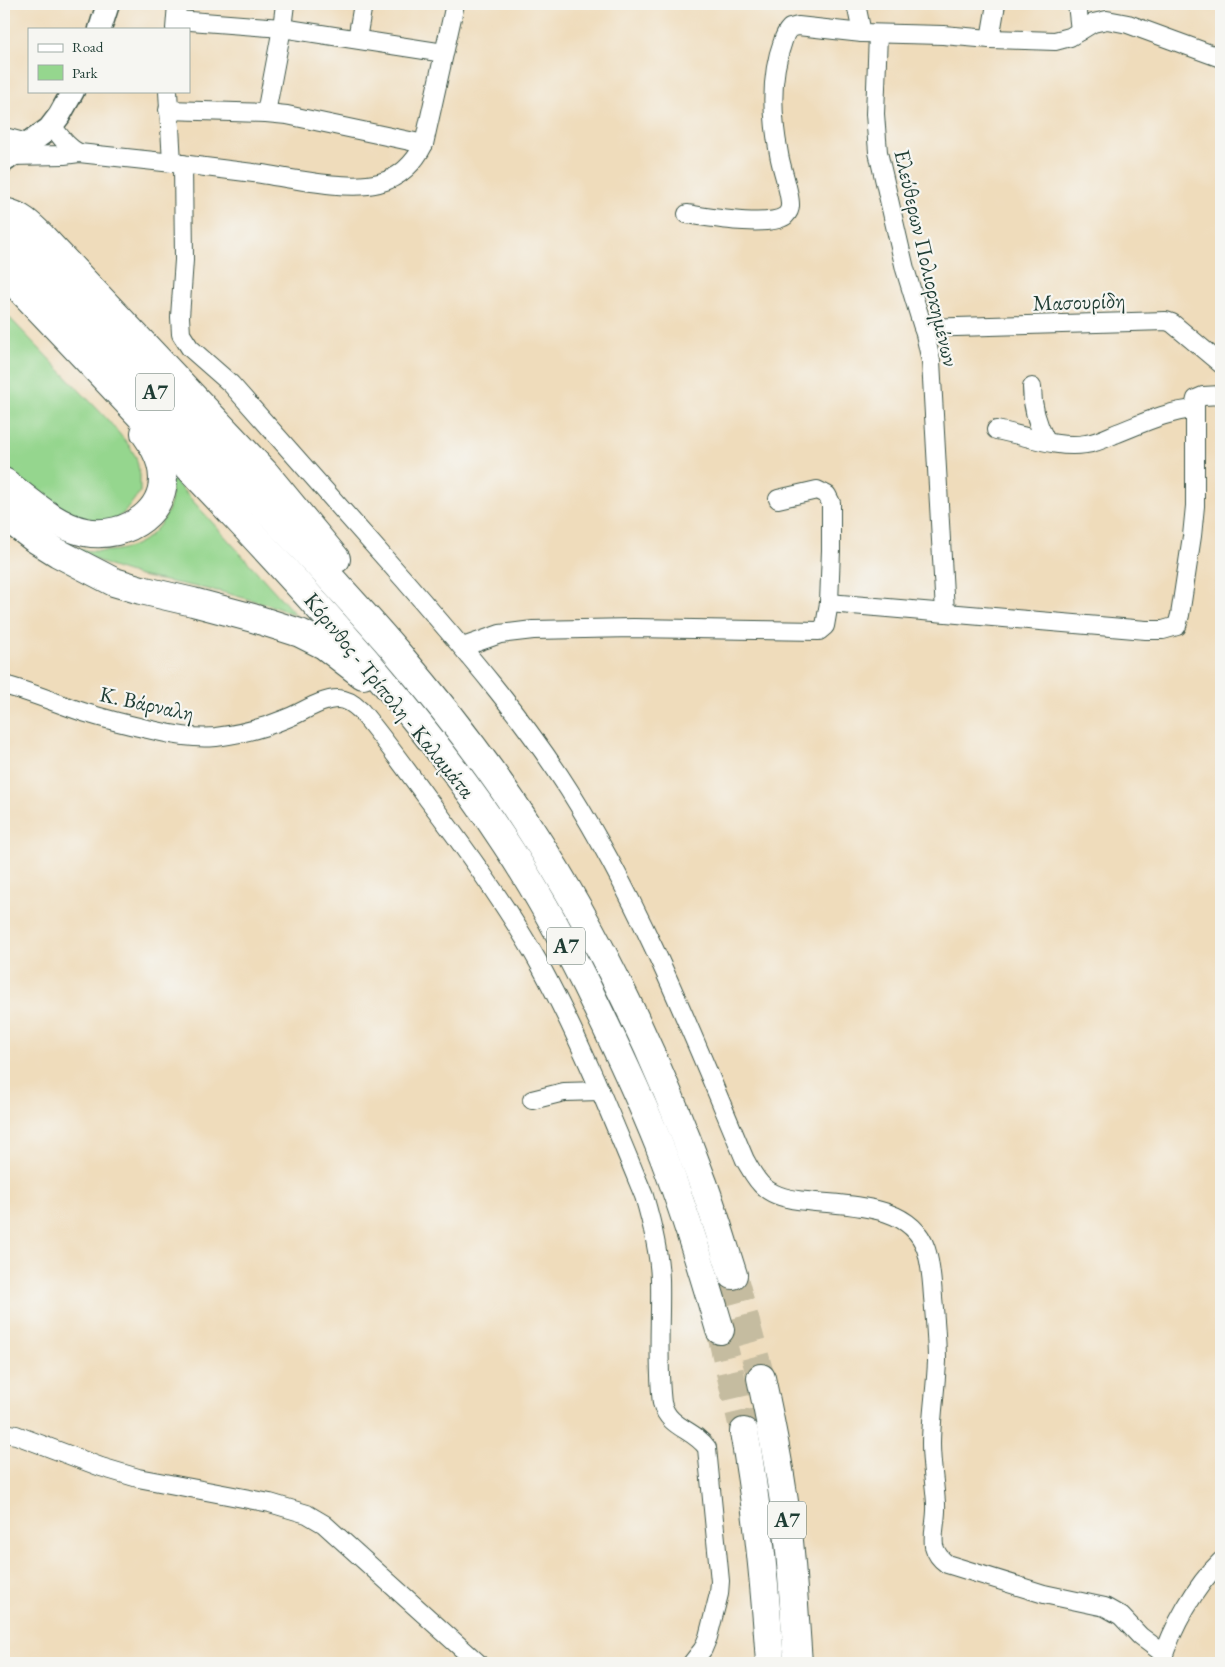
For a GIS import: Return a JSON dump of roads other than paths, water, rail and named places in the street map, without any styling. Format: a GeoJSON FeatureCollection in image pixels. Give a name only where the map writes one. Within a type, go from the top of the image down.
{"type":"FeatureCollection","features":[{"type":"Feature","properties":{"kind":"highway"},"geometry":{"type":"LineString","coordinates":[[4,212],[24,220],[42,237],[264,472],[403,643],[477,743],[498,783]]}},
{"type":"Feature","properties":{"kind":"highway","name":"Κόρινθος - Τρίπολη - Καλαμάτα"},"geometry":{"type":"LineString","coordinates":[[4,234],[305,550],[425,686],[498,783],[530,829],[578,909],[629,1008],[661,1077],[685,1136],[704,1185],[733,1275]]}},
{"type":"Feature","properties":{"kind":"highway","name":"Κόρινθος - Τρίπολη - Καλαμάτα"},"geometry":{"type":"LineString","coordinates":[[4,272],[284,569],[366,660],[404,704],[477,801],[507,845],[558,930],[623,1060],[660,1146],[676,1190],[720,1330]]}},
{"type":"Feature","properties":{"kind":"highway"},"geometry":{"type":"LineString","coordinates":[[4,482],[50,516],[83,532],[99,534],[128,528],[140,521],[152,510],[162,488],[162,464],[135,420],[84,355]]}},
{"type":"Feature","properties":{"kind":"highway"},"geometry":{"type":"LineString","coordinates":[[4,515],[34,538],[58,553],[114,582],[261,620],[300,633],[324,645],[364,676],[477,801]]}},
{"type":"Feature","properties":{"kind":"highway","name":"Α7"},"geometry":{"type":"LineString","coordinates":[[761,1378],[772,1426],[784,1504],[794,1591],[798,1663]]}},
{"type":"Feature","properties":{"kind":"highway","name":"Α7"},"geometry":{"type":"LineString","coordinates":[[744,1432],[761,1544],[770,1663]]}},
{"type":"Feature","properties":{"kind":"street"},"geometry":{"type":"LineString","coordinates":[[100,28],[108,4]]}},
{"type":"Feature","properties":{"kind":"street"},"geometry":{"type":"LineString","coordinates":[[266,113],[285,4]]}},
{"type":"Feature","properties":{"kind":"street"},"geometry":{"type":"LineString","coordinates":[[357,39],[363,4]]}},
{"type":"Feature","properties":{"kind":"street"},"geometry":{"type":"LineString","coordinates":[[10,152],[64,155],[80,153],[177,163],[329,184],[365,186],[381,183],[400,173],[414,161],[424,144],[455,4]]}},
{"type":"Feature","properties":{"kind":"street","name":"Ελεύθερων Πολιορκημένων"},"geometry":{"type":"LineString","coordinates":[[856,4],[870,33],[878,152],[903,260],[930,350],[945,612]]}},
{"type":"Feature","properties":{"kind":"street"},"geometry":{"type":"LineString","coordinates":[[990,39],[996,4]]}},
{"type":"Feature","properties":{"kind":"street"},"geometry":{"type":"LineString","coordinates":[[1077,4],[1080,31]]}},
{"type":"Feature","properties":{"kind":"street"},"geometry":{"type":"LineString","coordinates":[[176,17],[282,28],[444,53]]}},
{"type":"Feature","properties":{"kind":"street"},"geometry":{"type":"LineString","coordinates":[[687,214],[746,221],[776,219],[788,213],[790,197],[778,153],[774,117],[775,66],[785,36],[790,28],[798,26],[870,33],[1055,41],[1067,39],[1097,21],[1107,20],[1120,21],[1221,58]]}},
{"type":"Feature","properties":{"kind":"street"},"geometry":{"type":"LineString","coordinates":[[10,152],[42,135],[52,126],[72,92]]}},
{"type":"Feature","properties":{"kind":"street"},"geometry":{"type":"LineString","coordinates":[[168,92],[168,110],[177,163],[184,260],[180,325],[183,338],[190,348],[232,384],[463,647],[501,694],[568,788],[599,840],[627,893],[663,968],[745,1160],[754,1175],[765,1188],[779,1196],[796,1200],[871,1208],[889,1213],[904,1220],[918,1233],[926,1248],[931,1273],[936,1337],[931,1444],[936,1505],[934,1547],[939,1557],[946,1564],[1006,1583],[1044,1594],[1105,1606],[1121,1616],[1163,1659],[1179,1621],[1207,1575],[1221,1561]]}},
{"type":"Feature","properties":{"kind":"street"},"geometry":{"type":"LineString","coordinates":[[168,110],[287,115],[424,144]]}},
{"type":"Feature","properties":{"kind":"street"},"geometry":{"type":"LineString","coordinates":[[52,126],[65,143],[80,153]]}},
{"type":"Feature","properties":{"kind":"street","name":"Μασουρίδη"},"geometry":{"type":"LineString","coordinates":[[923,328],[1166,321],[1172,323],[1221,364]]}},
{"type":"Feature","properties":{"kind":"street"},"geometry":{"type":"LineString","coordinates":[[1032,387],[1034,412],[1046,441]]}},
{"type":"Feature","properties":{"kind":"street"},"geometry":{"type":"LineString","coordinates":[[829,603],[1146,630],[1163,630],[1177,626],[1194,515],[1196,464],[1195,400],[1198,397],[1221,395]]}},
{"type":"Feature","properties":{"kind":"street"},"geometry":{"type":"LineString","coordinates":[[996,430],[1062,445],[1090,444],[1168,414],[1195,409]]}},
{"type":"Feature","properties":{"kind":"street"},"geometry":{"type":"LineString","coordinates":[[463,647],[500,634],[533,630],[633,628],[819,631],[825,626],[829,603],[832,521],[830,499],[824,492],[817,490],[778,499]]}},
{"type":"Feature","properties":{"kind":"street","name":"Κ. Βάρναλη"},"geometry":{"type":"LineString","coordinates":[[4,685],[84,712],[140,728],[184,737],[213,737],[244,732],[285,719],[322,702],[339,699],[353,704],[361,711],[460,842],[500,900],[551,986],[600,1091]]}},
{"type":"Feature","properties":{"kind":"street"},"geometry":{"type":"LineString","coordinates":[[532,1100],[564,1092],[600,1091],[644,1196],[654,1235],[660,1278],[661,1392],[664,1412],[677,1426],[701,1440],[707,1448],[709,1459],[720,1581],[719,1594],[708,1637],[703,1649],[692,1663]]}},
{"type":"Feature","properties":{"kind":"street"},"geometry":{"type":"LineString","coordinates":[[4,1433],[16,1435],[101,1467],[138,1478],[270,1503],[307,1514],[324,1524],[478,1663]]}},
{"type":"Feature","properties":{"kind":"tunnel"},"geometry":{"type":"LineString","coordinates":[[733,1275],[761,1378]]}},
{"type":"Feature","properties":{"kind":"tunnel"},"geometry":{"type":"LineString","coordinates":[[720,1330],[744,1432]]}}]}
